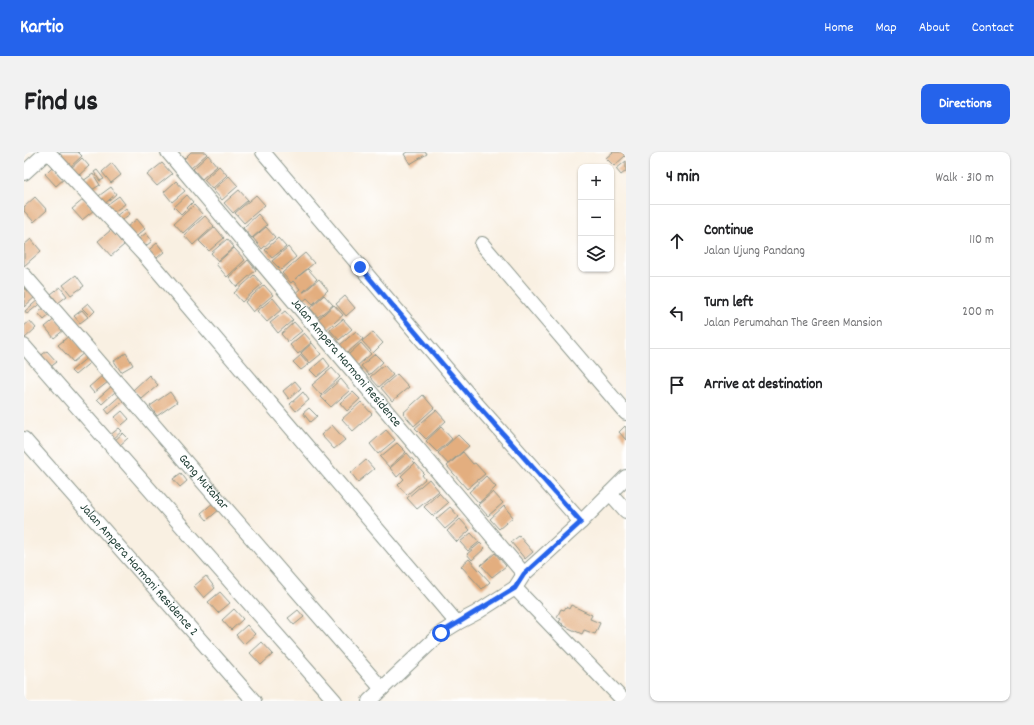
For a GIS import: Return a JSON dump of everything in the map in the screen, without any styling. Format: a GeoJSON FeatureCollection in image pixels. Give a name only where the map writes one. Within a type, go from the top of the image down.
{"type":"FeatureCollection","features":[{"type":"Feature","properties":{"kind":"street"},"geometry":{"type":"LineString","coordinates":[[24,173],[47,152],[146,257],[457,623]]}},
{"type":"Feature","properties":{"kind":"street","name":"Jalan Ampera Harmoni Residence"},"geometry":{"type":"LineString","coordinates":[[168,152],[524,574]]}},
{"type":"Feature","properties":{"kind":"street"},"geometry":{"type":"LineString","coordinates":[[263,152],[474,401],[581,522]]}},
{"type":"Feature","properties":{"kind":"street"},"geometry":{"type":"LineString","coordinates":[[482,244],[626,413]]}},
{"type":"Feature","properties":{"kind":"street","name":"Gang Mutahar"},"geometry":{"type":"LineString","coordinates":[[24,275],[382,689]]}},
{"type":"Feature","properties":{"kind":"street"},"geometry":{"type":"LineString","coordinates":[[24,346],[335,701]]}},
{"type":"Feature","properties":{"kind":"street","name":"Jalan Ampera Harmoni Residence 2"},"geometry":{"type":"LineString","coordinates":[[24,439],[254,701]]}},
{"type":"Feature","properties":{"kind":"street"},"geometry":{"type":"LineString","coordinates":[[369,701],[441,633],[515,588],[524,574],[581,522],[626,477]]}},
{"type":"Feature","properties":{"kind":"street"},"geometry":{"type":"LineString","coordinates":[[610,494],[626,511]]}},
{"type":"Feature","properties":{"kind":"street"},"geometry":{"type":"LineString","coordinates":[[515,588],[624,701]]}},
{"type":"Feature","properties":{"kind":"building"},"geometry":{"type":"Polygon","coordinates":[[[60,152],[78,152],[82,156],[69,168],[57,155],[60,152]]]}},
{"type":"Feature","properties":{"kind":"building"},"geometry":{"type":"Polygon","coordinates":[[[191,152],[205,152],[207,154],[191,168],[184,159],[191,152]]]}},
{"type":"Feature","properties":{"kind":"building"},"geometry":{"type":"Polygon","coordinates":[[[407,152],[426,152],[427,154],[410,164],[404,154],[407,152]]]}},
{"type":"Feature","properties":{"kind":"building"},"geometry":{"type":"Polygon","coordinates":[[[613,152],[622,152],[625,156],[614,166],[614,164],[606,158],[613,152]]]}},
{"type":"Feature","properties":{"kind":"building"},"geometry":{"type":"Polygon","coordinates":[[[208,155],[217,166],[202,179],[193,169],[208,155]]]}},
{"type":"Feature","properties":{"kind":"building"},"geometry":{"type":"Polygon","coordinates":[[[82,158],[89,166],[77,177],[70,169],[82,158]]]}},
{"type":"Feature","properties":{"kind":"building"},"geometry":{"type":"Polygon","coordinates":[[[626,161],[626,171],[621,175],[616,169],[626,161]]]}},
{"type":"Feature","properties":{"kind":"building"},"geometry":{"type":"Polygon","coordinates":[[[112,163],[121,175],[111,183],[102,172],[112,163]]]}},
{"type":"Feature","properties":{"kind":"building"},"geometry":{"type":"Polygon","coordinates":[[[162,163],[172,174],[157,186],[147,175],[162,163]]]}},
{"type":"Feature","properties":{"kind":"building"},"geometry":{"type":"Polygon","coordinates":[[[53,166],[65,178],[56,186],[45,174],[53,166]]]}},
{"type":"Feature","properties":{"kind":"building"},"geometry":{"type":"Polygon","coordinates":[[[219,166],[227,175],[212,189],[204,180],[219,166]]]}},
{"type":"Feature","properties":{"kind":"building"},"geometry":{"type":"Polygon","coordinates":[[[97,170],[104,179],[100,181],[94,172],[97,170]]]}},
{"type":"Feature","properties":{"kind":"building"},"geometry":{"type":"Polygon","coordinates":[[[93,174],[100,185],[90,191],[83,181],[93,174]]]}},
{"type":"Feature","properties":{"kind":"building"},"geometry":{"type":"Polygon","coordinates":[[[229,176],[238,186],[222,200],[213,190],[229,176]]]}},
{"type":"Feature","properties":{"kind":"building"},"geometry":{"type":"Polygon","coordinates":[[[176,181],[185,191],[172,202],[164,192],[176,181]]]}},
{"type":"Feature","properties":{"kind":"building"},"geometry":{"type":"Polygon","coordinates":[[[111,187],[116,194],[102,206],[96,198],[111,187]]]}},
{"type":"Feature","properties":{"kind":"building"},"geometry":{"type":"Polygon","coordinates":[[[239,190],[248,200],[233,213],[224,203],[239,190]]]}},
{"type":"Feature","properties":{"kind":"building"},"geometry":{"type":"Polygon","coordinates":[[[187,195],[193,202],[181,214],[174,207],[187,195]]]}},
{"type":"Feature","properties":{"kind":"building"},"geometry":{"type":"Polygon","coordinates":[[[256,195],[265,205],[244,223],[235,213],[256,195]]]}},
{"type":"Feature","properties":{"kind":"building"},"geometry":{"type":"Polygon","coordinates":[[[119,196],[125,204],[111,214],[105,206],[119,196]]]}},
{"type":"Feature","properties":{"kind":"building"},"geometry":{"type":"Polygon","coordinates":[[[35,197],[47,210],[34,222],[24,211],[24,207],[35,197]]]}},
{"type":"Feature","properties":{"kind":"building"},"geometry":{"type":"Polygon","coordinates":[[[84,199],[94,210],[82,220],[72,209],[84,199]]]}},
{"type":"Feature","properties":{"kind":"building"},"geometry":{"type":"Polygon","coordinates":[[[194,205],[203,215],[183,233],[174,223],[194,205]]]}},
{"type":"Feature","properties":{"kind":"building"},"geometry":{"type":"Polygon","coordinates":[[[126,208],[130,214],[119,222],[115,217],[126,208]]]}},
{"type":"Feature","properties":{"kind":"building"},"geometry":{"type":"Polygon","coordinates":[[[258,214],[267,225],[252,238],[243,228],[258,214]]]}},
{"type":"Feature","properties":{"kind":"building"},"geometry":{"type":"Polygon","coordinates":[[[205,216],[214,226],[193,245],[184,235],[205,216]]]}},
{"type":"Feature","properties":{"kind":"building"},"geometry":{"type":"Polygon","coordinates":[[[137,219],[145,229],[131,241],[122,231],[137,219]]]}},
{"type":"Feature","properties":{"kind":"building"},"geometry":{"type":"Polygon","coordinates":[[[215,227],[224,238],[209,251],[199,241],[215,227]]]}},
{"type":"Feature","properties":{"kind":"building"},"geometry":{"type":"Polygon","coordinates":[[[266,227],[275,237],[262,249],[253,238],[266,227]]]}},
{"type":"Feature","properties":{"kind":"building"},"geometry":{"type":"Polygon","coordinates":[[[111,230],[124,245],[111,256],[98,241],[111,230]]]}},
{"type":"Feature","properties":{"kind":"building"},"geometry":{"type":"Polygon","coordinates":[[[146,233],[152,241],[141,250],[135,242],[146,233]]]}},
{"type":"Feature","properties":{"kind":"building"},"geometry":{"type":"Polygon","coordinates":[[[278,238],[286,247],[272,258],[265,250],[278,238]]]}},
{"type":"Feature","properties":{"kind":"building"},"geometry":{"type":"Polygon","coordinates":[[[31,239],[41,251],[24,266],[24,245],[31,239]]]}},
{"type":"Feature","properties":{"kind":"building"},"geometry":{"type":"Polygon","coordinates":[[[227,239],[234,247],[218,261],[211,253],[227,239]]]}},
{"type":"Feature","properties":{"kind":"building"},"geometry":{"type":"Polygon","coordinates":[[[157,243],[164,252],[151,263],[144,254],[157,243]]]}},
{"type":"Feature","properties":{"kind":"building"},"geometry":{"type":"Polygon","coordinates":[[[288,247],[296,257],[281,270],[272,261],[288,247]]]}},
{"type":"Feature","properties":{"kind":"building"},"geometry":{"type":"Polygon","coordinates":[[[234,248],[245,260],[227,277],[216,264],[234,248]]]}},
{"type":"Feature","properties":{"kind":"building"},"geometry":{"type":"Polygon","coordinates":[[[305,253],[314,263],[295,279],[308,269],[317,279],[303,292],[319,279],[328,290],[313,304],[307,298],[301,303],[294,294],[300,289],[293,281],[291,283],[282,273],[305,253]]]}},
{"type":"Feature","properties":{"kind":"building"},"geometry":{"type":"Polygon","coordinates":[[[248,260],[256,270],[237,287],[229,277],[248,260]]]}},
{"type":"Feature","properties":{"kind":"building"},"geometry":{"type":"Polygon","coordinates":[[[76,275],[84,286],[71,295],[63,285],[76,275]]]}},
{"type":"Feature","properties":{"kind":"building"},"geometry":{"type":"Polygon","coordinates":[[[254,275],[262,284],[242,302],[234,293],[254,275]]]}},
{"type":"Feature","properties":{"kind":"building"},"geometry":{"type":"Polygon","coordinates":[[[24,285],[36,296],[24,307],[24,285]]]}},
{"type":"Feature","properties":{"kind":"building"},"geometry":{"type":"Polygon","coordinates":[[[264,285],[273,295],[253,312],[245,302],[264,285]]]}},
{"type":"Feature","properties":{"kind":"building"},"geometry":{"type":"Polygon","coordinates":[[[60,287],[67,296],[58,303],[51,294],[60,287]]]}},
{"type":"Feature","properties":{"kind":"building"},"geometry":{"type":"Polygon","coordinates":[[[324,295],[333,305],[318,317],[310,308],[324,295]]]}},
{"type":"Feature","properties":{"kind":"building"},"geometry":{"type":"Polygon","coordinates":[[[345,296],[355,308],[346,316],[336,304],[345,296]]]}},
{"type":"Feature","properties":{"kind":"building"},"geometry":{"type":"Polygon","coordinates":[[[273,298],[282,309],[267,322],[257,311],[273,298]]]}},
{"type":"Feature","properties":{"kind":"building"},"geometry":{"type":"Polygon","coordinates":[[[39,299],[42,302],[27,314],[25,311],[39,299]]]}},
{"type":"Feature","properties":{"kind":"building"},"geometry":{"type":"Polygon","coordinates":[[[88,303],[95,311],[90,316],[82,308],[88,303]]]}},
{"type":"Feature","properties":{"kind":"building"},"geometry":{"type":"Polygon","coordinates":[[[334,305],[343,315],[325,331],[316,321],[334,305]]]}},
{"type":"Feature","properties":{"kind":"building"},"geometry":{"type":"Polygon","coordinates":[[[46,306],[52,313],[44,320],[38,313],[46,306]]]}},
{"type":"Feature","properties":{"kind":"building"},"geometry":{"type":"Polygon","coordinates":[[[82,310],[88,317],[80,323],[74,316],[82,310]]]}},
{"type":"Feature","properties":{"kind":"building"},"geometry":{"type":"Polygon","coordinates":[[[285,311],[293,320],[278,333],[270,323],[285,311]]]}},
{"type":"Feature","properties":{"kind":"building"},"geometry":{"type":"Polygon","coordinates":[[[56,318],[65,329],[54,338],[45,327],[56,318]]]}},
{"type":"Feature","properties":{"kind":"building"},"geometry":{"type":"Polygon","coordinates":[[[343,319],[352,329],[339,340],[330,330],[343,319]]]}},
{"type":"Feature","properties":{"kind":"building"},"geometry":{"type":"Polygon","coordinates":[[[30,321],[36,328],[24,339],[24,326],[30,321]]]}},
{"type":"Feature","properties":{"kind":"building"},"geometry":{"type":"Polygon","coordinates":[[[294,322],[302,331],[288,342],[281,334],[294,322]]]}},
{"type":"Feature","properties":{"kind":"building"},"geometry":{"type":"Polygon","coordinates":[[[356,331],[363,339],[347,353],[340,345],[356,331]]]}},
{"type":"Feature","properties":{"kind":"building"},"geometry":{"type":"Polygon","coordinates":[[[373,332],[383,343],[373,353],[362,341],[373,332]]]}},
{"type":"Feature","properties":{"kind":"building"},"geometry":{"type":"Polygon","coordinates":[[[304,333],[312,342],[298,354],[290,345],[304,333]]]}},
{"type":"Feature","properties":{"kind":"building"},"geometry":{"type":"Polygon","coordinates":[[[70,335],[85,352],[73,362],[58,345],[70,335]]]}},
{"type":"Feature","properties":{"kind":"building"},"geometry":{"type":"Polygon","coordinates":[[[312,343],[321,354],[310,363],[301,353],[312,343]]]}},
{"type":"Feature","properties":{"kind":"building"},"geometry":{"type":"Polygon","coordinates":[[[361,343],[371,354],[357,366],[348,355],[361,343]]]}},
{"type":"Feature","properties":{"kind":"building"},"geometry":{"type":"Polygon","coordinates":[[[47,351],[57,362],[49,368],[39,357],[47,351]]]}},
{"type":"Feature","properties":{"kind":"building"},"geometry":{"type":"Polygon","coordinates":[[[126,353],[133,365],[121,372],[114,361],[126,353]]]}},
{"type":"Feature","properties":{"kind":"building"},"geometry":{"type":"Polygon","coordinates":[[[375,354],[383,362],[369,375],[361,366],[375,354]]]}},
{"type":"Feature","properties":{"kind":"building"},"geometry":{"type":"Polygon","coordinates":[[[301,355],[309,364],[301,370],[293,362],[301,355]]]}},
{"type":"Feature","properties":{"kind":"building"},"geometry":{"type":"Polygon","coordinates":[[[89,356],[93,360],[75,375],[71,371],[89,356]]]}},
{"type":"Feature","properties":{"kind":"building"},"geometry":{"type":"Polygon","coordinates":[[[324,358],[330,366],[317,377],[310,370],[324,358]]]}},
{"type":"Feature","properties":{"kind":"building"},"geometry":{"type":"Polygon","coordinates":[[[384,365],[393,375],[379,387],[370,377],[384,365]]]}},
{"type":"Feature","properties":{"kind":"building"},"geometry":{"type":"Polygon","coordinates":[[[332,368],[340,377],[321,395],[312,385],[332,368]]]}},
{"type":"Feature","properties":{"kind":"building"},"geometry":{"type":"Polygon","coordinates":[[[397,374],[409,387],[392,401],[381,388],[397,374]]]}},
{"type":"Feature","properties":{"kind":"building"},"geometry":{"type":"Polygon","coordinates":[[[103,375],[108,382],[94,393],[89,387],[103,375]]]}},
{"type":"Feature","properties":{"kind":"building"},"geometry":{"type":"Polygon","coordinates":[[[149,375],[158,385],[142,399],[133,390],[149,375]]]}},
{"type":"Feature","properties":{"kind":"building"},"geometry":{"type":"Polygon","coordinates":[[[341,379],[350,390],[331,407],[321,397],[341,379]]]}},
{"type":"Feature","properties":{"kind":"building"},"geometry":{"type":"Polygon","coordinates":[[[295,381],[301,388],[289,399],[283,391],[295,381]]]}},
{"type":"Feature","properties":{"kind":"building"},"geometry":{"type":"Polygon","coordinates":[[[113,385],[117,390],[102,404],[97,399],[113,385]]]}},
{"type":"Feature","properties":{"kind":"building"},"geometry":{"type":"Polygon","coordinates":[[[170,392],[177,402],[157,416],[150,406],[170,392]]]}},
{"type":"Feature","properties":{"kind":"building"},"geometry":{"type":"Polygon","coordinates":[[[303,392],[309,400],[296,411],[290,404],[303,392]]]}},
{"type":"Feature","properties":{"kind":"building"},"geometry":{"type":"Polygon","coordinates":[[[353,392],[360,399],[347,411],[340,403],[353,392]]]}},
{"type":"Feature","properties":{"kind":"building"},"geometry":{"type":"Polygon","coordinates":[[[122,394],[126,399],[109,414],[105,409],[122,394]]]}},
{"type":"Feature","properties":{"kind":"building"},"geometry":{"type":"Polygon","coordinates":[[[423,395],[434,408],[414,426],[403,413],[423,395]]]}},
{"type":"Feature","properties":{"kind":"building"},"geometry":{"type":"Polygon","coordinates":[[[361,402],[372,414],[353,431],[342,419],[361,402]]]}},
{"type":"Feature","properties":{"kind":"building"},"geometry":{"type":"Polygon","coordinates":[[[309,408],[317,416],[310,422],[303,413],[309,408]]]}},
{"type":"Feature","properties":{"kind":"building"},"geometry":{"type":"Polygon","coordinates":[[[436,410],[446,421],[426,439],[415,428],[436,410]]]}},
{"type":"Feature","properties":{"kind":"building"},"geometry":{"type":"Polygon","coordinates":[[[122,411],[129,419],[122,425],[115,417],[122,411]]]}},
{"type":"Feature","properties":{"kind":"building"},"geometry":{"type":"Polygon","coordinates":[[[332,425],[345,440],[334,449],[321,435],[332,425]]]}},
{"type":"Feature","properties":{"kind":"building"},"geometry":{"type":"Polygon","coordinates":[[[625,426],[626,428],[626,440],[619,432],[625,426]]]}},
{"type":"Feature","properties":{"kind":"building"},"geometry":{"type":"Polygon","coordinates":[[[441,427],[452,439],[437,452],[426,441],[441,427]]]}},
{"type":"Feature","properties":{"kind":"building"},"geometry":{"type":"Polygon","coordinates":[[[119,428],[122,431],[112,440],[109,436],[119,428]]]}},
{"type":"Feature","properties":{"kind":"building"},"geometry":{"type":"Polygon","coordinates":[[[386,430],[395,440],[378,454],[370,444],[386,430]]]}},
{"type":"Feature","properties":{"kind":"building"},"geometry":{"type":"Polygon","coordinates":[[[123,433],[128,438],[119,446],[114,441],[123,433]]]}},
{"type":"Feature","properties":{"kind":"building"},"geometry":{"type":"Polygon","coordinates":[[[458,435],[469,446],[448,464],[438,453],[458,435]]]}},
{"type":"Feature","properties":{"kind":"building"},"geometry":{"type":"Polygon","coordinates":[[[397,443],[406,452],[389,467],[380,457],[397,443]]]}},
{"type":"Feature","properties":{"kind":"building"},"geometry":{"type":"Polygon","coordinates":[[[463,452],[473,464],[475,463],[485,474],[467,489],[447,466],[463,452]]]}},
{"type":"Feature","properties":{"kind":"building"},"geometry":{"type":"Polygon","coordinates":[[[407,453],[414,461],[397,477],[390,468],[407,453]]]}},
{"type":"Feature","properties":{"kind":"building"},"geometry":{"type":"Polygon","coordinates":[[[366,460],[374,469],[358,482],[351,473],[366,460]]]}},
{"type":"Feature","properties":{"kind":"building"},"geometry":{"type":"Polygon","coordinates":[[[415,463],[424,473],[422,475],[425,479],[407,495],[398,485],[404,479],[401,476],[415,463]]]}},
{"type":"Feature","properties":{"kind":"building"},"geometry":{"type":"Polygon","coordinates":[[[181,473],[187,481],[180,487],[173,479],[181,473]]]}},
{"type":"Feature","properties":{"kind":"building"},"geometry":{"type":"Polygon","coordinates":[[[486,476],[496,487],[479,503],[469,492],[486,476]]]}},
{"type":"Feature","properties":{"kind":"building"},"geometry":{"type":"Polygon","coordinates":[[[429,479],[439,491],[417,509],[407,498],[429,479]]]}},
{"type":"Feature","properties":{"kind":"building"},"geometry":{"type":"Polygon","coordinates":[[[493,492],[503,503],[488,516],[478,505],[493,492]]]}},
{"type":"Feature","properties":{"kind":"building"},"geometry":{"type":"Polygon","coordinates":[[[439,493],[448,503],[433,516],[424,507],[439,493]]]}},
{"type":"Feature","properties":{"kind":"building"},"geometry":{"type":"Polygon","coordinates":[[[214,502],[220,509],[207,520],[201,513],[214,502]]]}},
{"type":"Feature","properties":{"kind":"building"},"geometry":{"type":"Polygon","coordinates":[[[504,506],[513,517],[499,529],[490,519],[504,506]]]}},
{"type":"Feature","properties":{"kind":"building"},"geometry":{"type":"Polygon","coordinates":[[[450,507],[459,517],[445,529],[436,519],[450,507]]]}},
{"type":"Feature","properties":{"kind":"building"},"geometry":{"type":"Polygon","coordinates":[[[460,519],[470,530],[457,542],[447,531],[460,519]]]}},
{"type":"Feature","properties":{"kind":"building"},"geometry":{"type":"Polygon","coordinates":[[[471,533],[479,542],[468,551],[460,542],[471,533]]]}},
{"type":"Feature","properties":{"kind":"building"},"geometry":{"type":"Polygon","coordinates":[[[519,536],[533,552],[525,559],[511,542],[519,536]]]}},
{"type":"Feature","properties":{"kind":"building"},"geometry":{"type":"Polygon","coordinates":[[[480,543],[485,548],[472,560],[467,554],[480,543]]]}},
{"type":"Feature","properties":{"kind":"building"},"geometry":{"type":"Polygon","coordinates":[[[495,553],[506,566],[492,577],[481,565],[495,553]]]}},
{"type":"Feature","properties":{"kind":"building"},"geometry":{"type":"Polygon","coordinates":[[[469,559],[490,582],[482,589],[461,566],[469,559]]]}},
{"type":"Feature","properties":{"kind":"building"},"geometry":{"type":"Polygon","coordinates":[[[206,576],[215,588],[204,598],[194,586],[206,576]]]}},
{"type":"Feature","properties":{"kind":"building"},"geometry":{"type":"Polygon","coordinates":[[[220,592],[230,603],[218,613],[208,602],[220,592]]]}},
{"type":"Feature","properties":{"kind":"building"},"geometry":{"type":"Polygon","coordinates":[[[571,605],[592,615],[590,619],[600,623],[595,634],[584,630],[582,634],[562,625],[563,624],[559,622],[561,619],[557,617],[561,609],[564,610],[566,607],[569,609],[571,605]]]}},
{"type":"Feature","properties":{"kind":"building"},"geometry":{"type":"Polygon","coordinates":[[[234,609],[243,619],[231,630],[222,620],[234,609]]]}},
{"type":"Feature","properties":{"kind":"building"},"geometry":{"type":"Polygon","coordinates":[[[298,610],[304,617],[294,625],[288,618],[298,610]]]}},
{"type":"Feature","properties":{"kind":"building"},"geometry":{"type":"Polygon","coordinates":[[[247,625],[255,634],[244,644],[236,635],[247,625]]]}},
{"type":"Feature","properties":{"kind":"building"},"geometry":{"type":"Polygon","coordinates":[[[262,642],[273,654],[261,665],[250,653],[262,642]]]}},
{"type":"Feature","properties":{"kind":"route"},"geometry":{"type":"LineString","coordinates":[[360,267],[474,401],[581,522],[524,574],[515,588],[441,633]]}}]}
